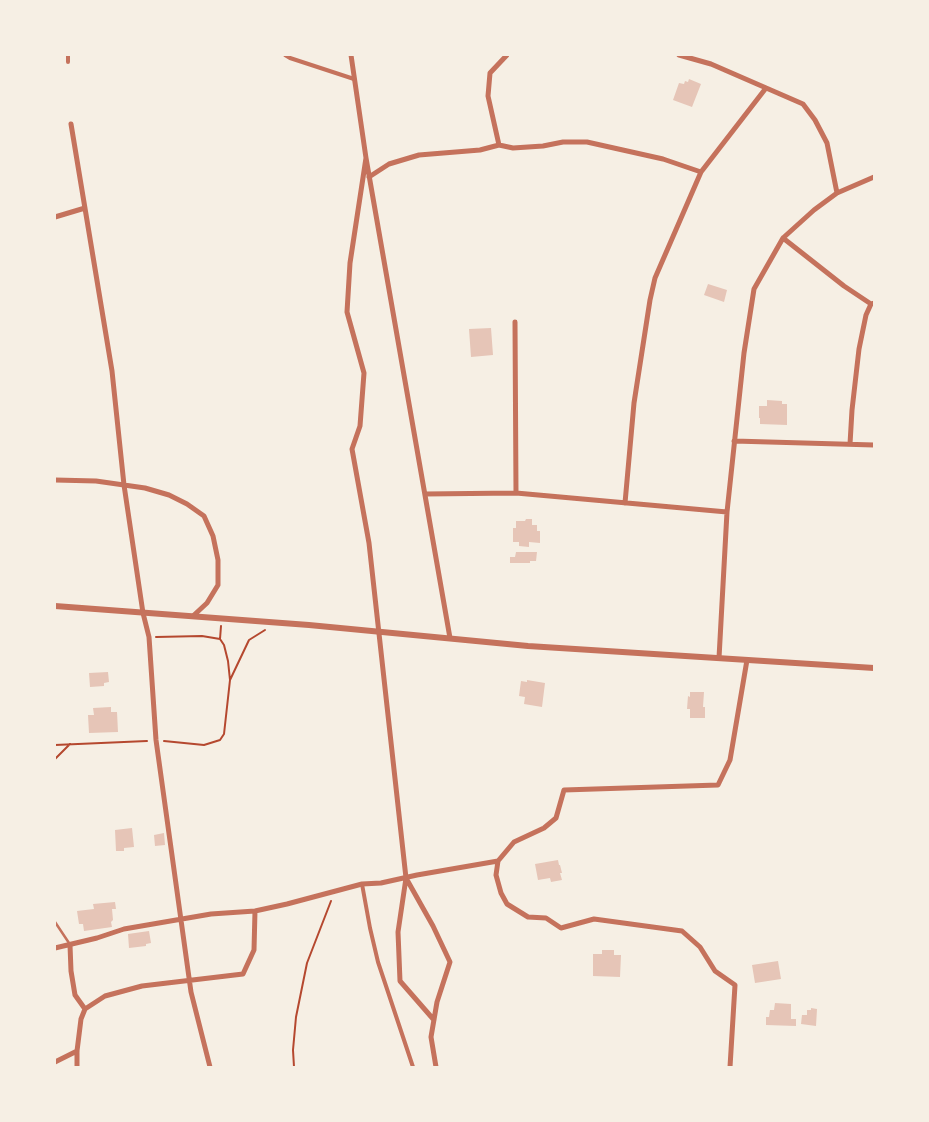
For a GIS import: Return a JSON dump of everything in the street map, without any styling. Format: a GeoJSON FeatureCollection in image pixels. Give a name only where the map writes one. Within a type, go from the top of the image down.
{"type":"FeatureCollection","features":[{"type":"Feature","properties":{"kind":"street"},"geometry":{"type":"LineString","coordinates":[[68,55],[68,62]]}},
{"type":"Feature","properties":{"kind":"street"},"geometry":{"type":"LineString","coordinates":[[285,55],[354,79]]}},
{"type":"Feature","properties":{"kind":"street"},"geometry":{"type":"LineString","coordinates":[[351,55],[369,177],[450,638]]}},
{"type":"Feature","properties":{"kind":"street"},"geometry":{"type":"LineString","coordinates":[[499,145],[488,96],[490,73],[507,55]]}},
{"type":"Feature","properties":{"kind":"street"},"geometry":{"type":"LineString","coordinates":[[679,55],[711,64],[803,104],[815,120],[827,142],[838,193]]}},
{"type":"Feature","properties":{"kind":"street"},"geometry":{"type":"LineString","coordinates":[[625,503],[634,403],[655,278],[701,172],[766,88]]}},
{"type":"Feature","properties":{"kind":"street"},"geometry":{"type":"LineString","coordinates":[[71,124],[112,371],[124,485],[143,613],[149,637],[156,740],[191,992],[210,1067]]}},
{"type":"Feature","properties":{"kind":"street"},"geometry":{"type":"LineString","coordinates":[[369,177],[390,164],[419,155],[480,150],[499,145],[513,148],[543,146],[563,142],[588,142],[663,159],[701,172]]}},
{"type":"Feature","properties":{"kind":"street"},"geometry":{"type":"LineString","coordinates":[[366,158],[350,263],[348,312],[364,373],[360,426],[352,449],[369,543],[406,878],[398,932],[400,981],[434,1020]]}},
{"type":"Feature","properties":{"kind":"street"},"geometry":{"type":"LineString","coordinates":[[719,658],[726,512],[744,353],[754,289],[783,238],[814,210],[838,193],[874,177]]}},
{"type":"Feature","properties":{"kind":"street"},"geometry":{"type":"LineString","coordinates":[[55,217],[85,208]]}},
{"type":"Feature","properties":{"kind":"street"},"geometry":{"type":"LineString","coordinates":[[783,238],[844,286],[873,303],[866,315],[860,350],[852,410],[850,444]]}},
{"type":"Feature","properties":{"kind":"street"},"geometry":{"type":"LineString","coordinates":[[515,322],[516,493]]}},
{"type":"Feature","properties":{"kind":"street"},"geometry":{"type":"LineString","coordinates":[[734,440],[874,445]]}},
{"type":"Feature","properties":{"kind":"street"},"geometry":{"type":"LineString","coordinates":[[55,480],[96,481],[145,488],[169,494],[188,504],[204,516],[213,536],[218,560],[218,586],[207,603],[193,616]]}},
{"type":"Feature","properties":{"kind":"street"},"geometry":{"type":"LineString","coordinates":[[425,494],[516,493],[726,512]]}},
{"type":"Feature","properties":{"kind":"street"},"geometry":{"type":"LineString","coordinates":[[55,606],[276,622],[528,646],[874,668]]}},
{"type":"Feature","properties":{"kind":"street"},"geometry":{"type":"LineString","coordinates":[[730,1067],[735,985],[716,972],[700,947],[682,931],[594,919],[561,928],[546,918],[528,917],[507,904],[496,875],[498,861],[514,842],[544,828],[556,818],[564,790],[718,785],[730,760],[747,660]]}},
{"type":"Feature","properties":{"kind":"street"},"geometry":{"type":"LineString","coordinates":[[55,948],[98,938],[124,929],[211,914],[255,911],[362,884],[381,883],[498,861]]}},
{"type":"Feature","properties":{"kind":"street"},"geometry":{"type":"LineString","coordinates":[[406,878],[433,926],[450,962],[436,1002],[431,1037],[436,1067]]}},
{"type":"Feature","properties":{"kind":"street"},"geometry":{"type":"LineString","coordinates":[[362,884],[378,962],[413,1067]]}},
{"type":"Feature","properties":{"kind":"street"},"geometry":{"type":"LineString","coordinates":[[77,1067],[81,1019],[85,1008],[105,996],[142,986],[243,974],[254,950],[255,911]]}},
{"type":"Feature","properties":{"kind":"street"},"geometry":{"type":"LineString","coordinates":[[70,945],[71,971],[75,995],[85,1008]]}},
{"type":"Feature","properties":{"kind":"street"},"geometry":{"type":"LineString","coordinates":[[55,1062],[77,1051]]}},
{"type":"Feature","properties":{"kind":"lane"},"geometry":{"type":"LineString","coordinates":[[55,922],[70,945]]}},
{"type":"Feature","properties":{"kind":"path"},"geometry":{"type":"LineString","coordinates":[[55,745],[156,740],[204,745],[220,740],[224,734],[230,680],[228,661],[224,645],[220,639],[221,618]]}},
{"type":"Feature","properties":{"kind":"path"},"geometry":{"type":"LineString","coordinates":[[230,680],[249,640],[276,622]]}},
{"type":"Feature","properties":{"kind":"path"},"geometry":{"type":"LineString","coordinates":[[149,637],[202,636],[220,639]]}},
{"type":"Feature","properties":{"kind":"path"},"geometry":{"type":"LineString","coordinates":[[55,759],[70,744]]}},
{"type":"Feature","properties":{"kind":"path"},"geometry":{"type":"LineString","coordinates":[[294,1067],[293,1050],[296,1017],[307,963],[335,892]]}},
{"type":"Feature","properties":{"kind":"building"},"geometry":{"type":"Polygon","coordinates":[[[689,79],[701,84],[692,107],[673,100],[679,83],[684,84],[689,79]]]}},
{"type":"Feature","properties":{"kind":"building"},"geometry":{"type":"Polygon","coordinates":[[[708,284],[727,290],[724,302],[704,295],[708,284]]]}},
{"type":"Feature","properties":{"kind":"building"},"geometry":{"type":"Polygon","coordinates":[[[491,328],[493,355],[471,357],[469,329],[491,328]]]}},
{"type":"Feature","properties":{"kind":"building"},"geometry":{"type":"Polygon","coordinates":[[[767,400],[782,401],[782,404],[787,404],[787,425],[760,424],[759,406],[767,406],[767,400]]]}},
{"type":"Feature","properties":{"kind":"building"},"geometry":{"type":"Polygon","coordinates":[[[526,519],[532,519],[532,525],[537,525],[537,531],[540,531],[540,543],[529,542],[529,547],[519,546],[519,542],[513,542],[513,528],[516,528],[516,521],[525,521],[526,519]]]}},
{"type":"Feature","properties":{"kind":"building"},"geometry":{"type":"Polygon","coordinates":[[[516,552],[537,552],[536,561],[530,561],[530,563],[510,563],[510,557],[515,557],[516,552]]]}},
{"type":"Feature","properties":{"kind":"building"},"geometry":{"type":"Polygon","coordinates":[[[108,672],[109,682],[104,683],[104,686],[90,687],[89,673],[108,672]]]}},
{"type":"Feature","properties":{"kind":"building"},"geometry":{"type":"Polygon","coordinates":[[[527,680],[545,683],[542,707],[524,704],[525,697],[519,696],[521,681],[527,682],[527,680]]]}},
{"type":"Feature","properties":{"kind":"building"},"geometry":{"type":"Polygon","coordinates":[[[690,692],[704,692],[703,707],[705,707],[705,718],[690,718],[690,709],[687,709],[690,692]]]}},
{"type":"Feature","properties":{"kind":"building"},"geometry":{"type":"Polygon","coordinates":[[[111,707],[111,712],[117,712],[118,732],[89,733],[88,715],[94,715],[93,708],[111,707]]]}},
{"type":"Feature","properties":{"kind":"building"},"geometry":{"type":"Polygon","coordinates":[[[132,828],[134,847],[124,848],[124,851],[116,851],[115,830],[132,828]]]}},
{"type":"Feature","properties":{"kind":"building"},"geometry":{"type":"Polygon","coordinates":[[[164,833],[165,845],[155,846],[154,835],[164,833]]]}},
{"type":"Feature","properties":{"kind":"building"},"geometry":{"type":"Polygon","coordinates":[[[558,860],[562,880],[551,882],[550,878],[538,880],[535,864],[558,860]]]}},
{"type":"Feature","properties":{"kind":"building"},"geometry":{"type":"Polygon","coordinates":[[[115,902],[116,909],[112,909],[112,927],[84,931],[83,924],[79,924],[77,911],[94,909],[93,904],[115,902]]]}},
{"type":"Feature","properties":{"kind":"building"},"geometry":{"type":"Polygon","coordinates":[[[149,931],[151,943],[146,944],[146,946],[129,948],[128,934],[149,931]]]}},
{"type":"Feature","properties":{"kind":"building"},"geometry":{"type":"Polygon","coordinates":[[[602,950],[614,950],[614,955],[621,955],[620,977],[593,976],[593,954],[602,954],[602,950]]]}},
{"type":"Feature","properties":{"kind":"building"},"geometry":{"type":"Polygon","coordinates":[[[778,961],[781,979],[755,983],[752,965],[778,961]]]}},
{"type":"Feature","properties":{"kind":"building"},"geometry":{"type":"Polygon","coordinates":[[[775,1003],[791,1004],[791,1019],[796,1019],[796,1026],[766,1025],[766,1017],[769,1017],[770,1010],[774,1010],[775,1003]]]}},
{"type":"Feature","properties":{"kind":"building"},"geometry":{"type":"Polygon","coordinates":[[[811,1008],[817,1009],[816,1026],[801,1024],[802,1015],[807,1015],[807,1010],[811,1010],[811,1008]]]}}]}
